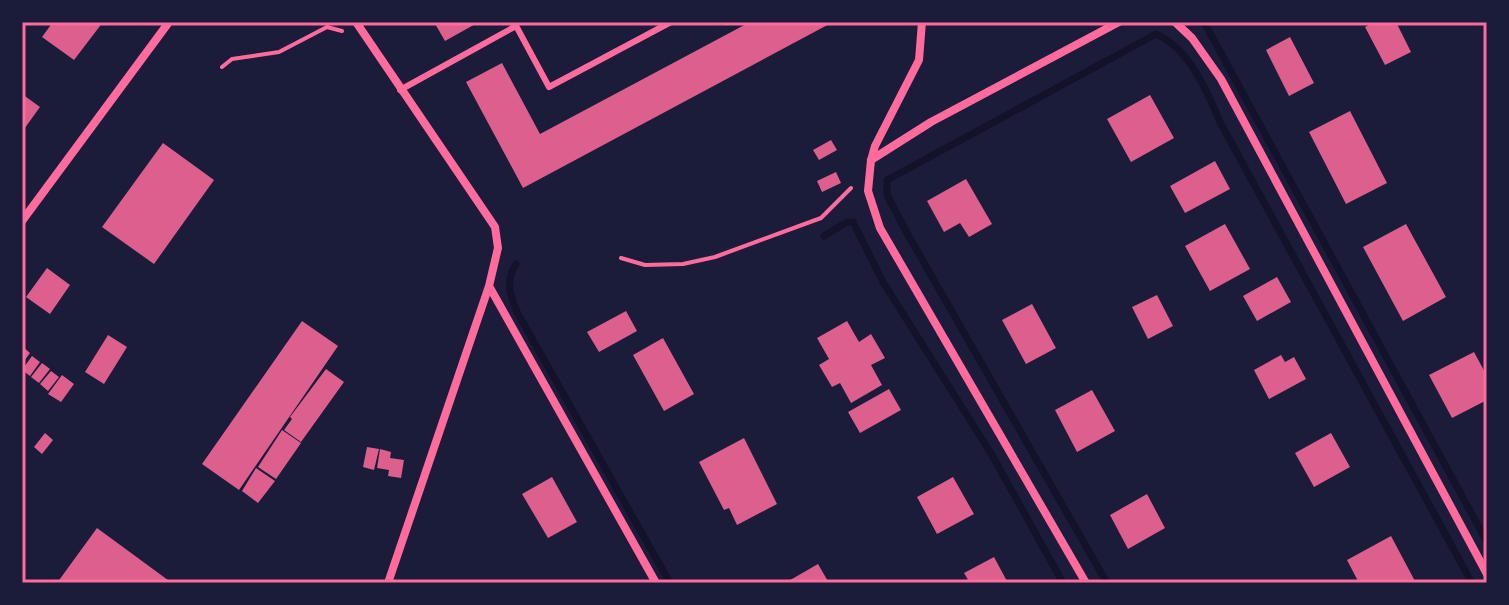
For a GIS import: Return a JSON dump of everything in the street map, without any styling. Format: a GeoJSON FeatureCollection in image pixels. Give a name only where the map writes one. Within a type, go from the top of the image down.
{"type":"FeatureCollection","features":[{"type":"Feature","properties":{"kind":"street"},"geometry":{"type":"LineString","coordinates":[[22,221],[169,22]]}},
{"type":"Feature","properties":{"kind":"street"},"geometry":{"type":"LineString","coordinates":[[356,22],[495,227],[498,248],[489,286],[388,583]]}},
{"type":"Feature","properties":{"kind":"street"},"geometry":{"type":"LineString","coordinates":[[922,22],[919,60],[875,146],[868,191],[880,228],[1086,583]]}},
{"type":"Feature","properties":{"kind":"street"},"geometry":{"type":"LineString","coordinates":[[871,160],[931,122],[1119,22]]}},
{"type":"Feature","properties":{"kind":"street"},"geometry":{"type":"LineString","coordinates":[[1175,22],[1192,38],[1221,79],[1487,574]]}},
{"type":"Feature","properties":{"kind":"street"},"geometry":{"type":"LineString","coordinates":[[489,286],[656,583]]}},
{"type":"Feature","properties":{"kind":"lane"},"geometry":{"type":"LineString","coordinates":[[400,90],[515,24],[549,87],[671,22]]}},
{"type":"Feature","properties":{"kind":"path"},"geometry":{"type":"LineString","coordinates":[[222,67],[232,59],[279,52],[327,27],[366,38]]}},
{"type":"Feature","properties":{"kind":"path"},"geometry":{"type":"LineString","coordinates":[[621,258],[645,265],[715,257],[821,218],[844,198],[853,185]]}},
{"type":"Feature","properties":{"kind":"building"},"geometry":{"type":"Polygon","coordinates":[[[53,22],[103,22],[74,60],[42,37],[53,22]]]}},
{"type":"Feature","properties":{"kind":"building"},"geometry":{"type":"Polygon","coordinates":[[[434,22],[479,22],[445,41],[434,22]]]}},
{"type":"Feature","properties":{"kind":"building"},"geometry":{"type":"Polygon","coordinates":[[[750,22],[833,22],[523,188],[466,82],[502,63],[540,134],[750,22]]]}},
{"type":"Feature","properties":{"kind":"building"},"geometry":{"type":"Polygon","coordinates":[[[1375,22],[1396,22],[1411,52],[1385,65],[1365,27],[1375,22]]]}},
{"type":"Feature","properties":{"kind":"building"},"geometry":{"type":"Polygon","coordinates":[[[1290,37],[1314,83],[1289,96],[1266,50],[1290,37]]]}},
{"type":"Feature","properties":{"kind":"building"},"geometry":{"type":"Polygon","coordinates":[[[22,94],[40,107],[22,132],[22,94]]]}},
{"type":"Feature","properties":{"kind":"building"},"geometry":{"type":"Polygon","coordinates":[[[1150,95],[1174,138],[1131,162],[1107,119],[1150,95]]]}},
{"type":"Feature","properties":{"kind":"building"},"geometry":{"type":"Polygon","coordinates":[[[1350,111],[1387,183],[1346,204],[1309,132],[1350,111]]]}},
{"type":"Feature","properties":{"kind":"building"},"geometry":{"type":"Polygon","coordinates":[[[831,140],[837,150],[819,160],[813,150],[831,140]]]}},
{"type":"Feature","properties":{"kind":"building"},"geometry":{"type":"Polygon","coordinates":[[[163,143],[214,180],[154,264],[102,227],[163,143]]]}},
{"type":"Feature","properties":{"kind":"building"},"geometry":{"type":"Polygon","coordinates":[[[1215,161],[1230,189],[1185,213],[1170,186],[1215,161]]]}},
{"type":"Feature","properties":{"kind":"building"},"geometry":{"type":"Polygon","coordinates":[[[836,172],[841,183],[822,192],[817,181],[836,172]]]}},
{"type":"Feature","properties":{"kind":"building"},"geometry":{"type":"Polygon","coordinates":[[[966,179],[992,224],[969,237],[960,223],[944,232],[927,201],[966,179]]]}},
{"type":"Feature","properties":{"kind":"building"},"geometry":{"type":"Polygon","coordinates":[[[1225,224],[1250,269],[1210,291],[1185,246],[1225,224]]]}},
{"type":"Feature","properties":{"kind":"building"},"geometry":{"type":"Polygon","coordinates":[[[1406,224],[1446,297],[1403,321],[1363,247],[1406,224]]]}},
{"type":"Feature","properties":{"kind":"building"},"geometry":{"type":"Polygon","coordinates":[[[47,268],[70,285],[50,314],[26,297],[47,268]]]}},
{"type":"Feature","properties":{"kind":"building"},"geometry":{"type":"Polygon","coordinates":[[[1277,277],[1291,302],[1257,321],[1243,296],[1277,277]]]}},
{"type":"Feature","properties":{"kind":"building"},"geometry":{"type":"Polygon","coordinates":[[[1157,295],[1173,326],[1148,339],[1132,307],[1157,295]]]}},
{"type":"Feature","properties":{"kind":"building"},"geometry":{"type":"Polygon","coordinates":[[[1032,304],[1056,348],[1026,364],[1002,320],[1032,304]]]}},
{"type":"Feature","properties":{"kind":"building"},"geometry":{"type":"Polygon","coordinates":[[[626,311],[637,331],[599,352],[587,332],[626,311]]]}},
{"type":"Feature","properties":{"kind":"building"},"geometry":{"type":"Polygon","coordinates":[[[302,321],[338,346],[239,490],[202,464],[302,321]]]}},
{"type":"Feature","properties":{"kind":"building"},"geometry":{"type":"Polygon","coordinates":[[[847,321],[859,342],[871,334],[885,358],[871,365],[882,385],[851,403],[840,383],[832,387],[819,365],[829,359],[817,338],[847,321]]]}},
{"type":"Feature","properties":{"kind":"building"},"geometry":{"type":"Polygon","coordinates":[[[108,335],[127,347],[104,384],[85,372],[108,335]]]}},
{"type":"Feature","properties":{"kind":"building"},"geometry":{"type":"Polygon","coordinates":[[[663,338],[694,394],[664,411],[633,355],[663,338]]]}},
{"type":"Feature","properties":{"kind":"building"},"geometry":{"type":"Polygon","coordinates":[[[22,346],[30,353],[22,364],[22,346]]]}},
{"type":"Feature","properties":{"kind":"building"},"geometry":{"type":"Polygon","coordinates":[[[1474,352],[1487,376],[1487,400],[1452,418],[1429,375],[1474,352]]]}},
{"type":"Feature","properties":{"kind":"building"},"geometry":{"type":"Polygon","coordinates":[[[1281,355],[1285,362],[1294,357],[1306,379],[1269,399],[1254,370],[1281,355]]]}},
{"type":"Feature","properties":{"kind":"building"},"geometry":{"type":"Polygon","coordinates":[[[32,356],[40,362],[30,376],[22,370],[32,356]]]}},
{"type":"Feature","properties":{"kind":"building"},"geometry":{"type":"Polygon","coordinates":[[[42,363],[50,369],[39,383],[31,377],[42,363]]]}},
{"type":"Feature","properties":{"kind":"building"},"geometry":{"type":"Polygon","coordinates":[[[326,369],[344,382],[301,442],[284,430],[292,419],[290,417],[326,369]]]}},
{"type":"Feature","properties":{"kind":"building"},"geometry":{"type":"Polygon","coordinates":[[[51,371],[59,377],[48,391],[40,384],[51,371]]]}},
{"type":"Feature","properties":{"kind":"building"},"geometry":{"type":"Polygon","coordinates":[[[62,375],[74,384],[61,402],[48,394],[62,375]]]}},
{"type":"Feature","properties":{"kind":"building"},"geometry":{"type":"Polygon","coordinates":[[[889,389],[901,410],[860,433],[848,412],[889,389]]]}},
{"type":"Feature","properties":{"kind":"building"},"geometry":{"type":"Polygon","coordinates":[[[1092,390],[1115,431],[1077,452],[1055,410],[1092,390]]]}},
{"type":"Feature","properties":{"kind":"building"},"geometry":{"type":"Polygon","coordinates":[[[282,430],[301,443],[276,479],[258,467],[282,430]]]}},
{"type":"Feature","properties":{"kind":"building"},"geometry":{"type":"Polygon","coordinates":[[[45,433],[53,440],[42,454],[34,447],[45,433]]]}},
{"type":"Feature","properties":{"kind":"building"},"geometry":{"type":"Polygon","coordinates":[[[1331,433],[1350,467],[1314,487],[1295,453],[1331,433]]]}},
{"type":"Feature","properties":{"kind":"building"},"geometry":{"type":"Polygon","coordinates":[[[744,438],[777,504],[737,525],[729,508],[724,510],[699,462],[744,438]]]}},
{"type":"Feature","properties":{"kind":"building"},"geometry":{"type":"Polygon","coordinates":[[[367,447],[379,449],[374,470],[363,467],[367,447]]]}},
{"type":"Feature","properties":{"kind":"building"},"geometry":{"type":"Polygon","coordinates":[[[380,449],[391,452],[390,458],[404,460],[401,478],[388,476],[389,470],[377,468],[380,449]]]}},
{"type":"Feature","properties":{"kind":"building"},"geometry":{"type":"Polygon","coordinates":[[[256,468],[275,481],[258,503],[242,491],[256,468]]]}},
{"type":"Feature","properties":{"kind":"building"},"geometry":{"type":"Polygon","coordinates":[[[552,477],[577,522],[548,538],[522,494],[552,477]]]}},
{"type":"Feature","properties":{"kind":"building"},"geometry":{"type":"Polygon","coordinates":[[[953,477],[974,514],[937,534],[917,497],[953,477]]]}},
{"type":"Feature","properties":{"kind":"building"},"geometry":{"type":"Polygon","coordinates":[[[1147,494],[1165,528],[1128,549],[1110,515],[1147,494]]]}},
{"type":"Feature","properties":{"kind":"building"},"geometry":{"type":"Polygon","coordinates":[[[97,528],[172,583],[57,583],[97,528]]]}},
{"type":"Feature","properties":{"kind":"building"},"geometry":{"type":"Polygon","coordinates":[[[1391,536],[1416,583],[1359,583],[1347,560],[1391,536]]]}},
{"type":"Feature","properties":{"kind":"building"},"geometry":{"type":"Polygon","coordinates":[[[994,557],[1008,583],[970,583],[964,573],[994,557]]]}},
{"type":"Feature","properties":{"kind":"building"},"geometry":{"type":"Polygon","coordinates":[[[818,564],[829,583],[785,583],[818,564]]]}},
{"type":"Feature","properties":{"kind":"waterway"},"geometry":{"type":"LineString","coordinates":[[1204,22],[1487,542]]}},
{"type":"Feature","properties":{"kind":"waterway"},"geometry":{"type":"LineString","coordinates":[[1107,583],[907,233],[887,195],[887,180],[1156,34],[1178,49],[1196,72],[1220,122],[1472,583]]}},
{"type":"Feature","properties":{"kind":"waterway"},"geometry":{"type":"LineString","coordinates":[[824,236],[847,222],[853,222],[883,282],[992,455],[1063,583]]}},
{"type":"Feature","properties":{"kind":"waterway"},"geometry":{"type":"LineString","coordinates":[[516,264],[510,288],[517,312],[670,583]]}}]}
